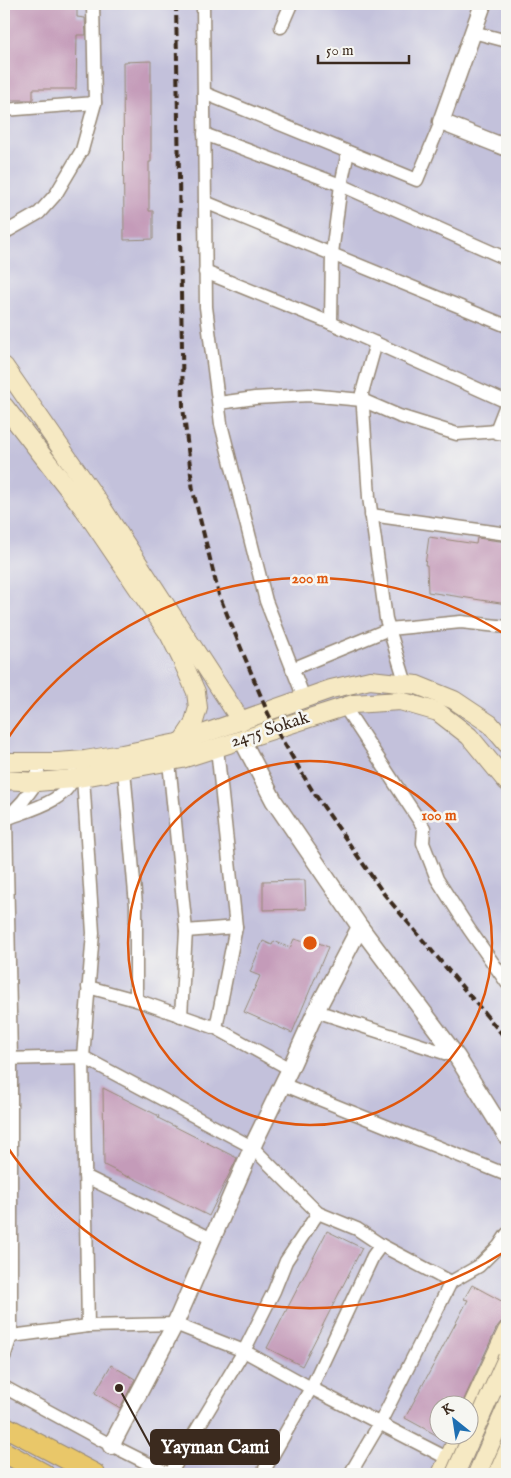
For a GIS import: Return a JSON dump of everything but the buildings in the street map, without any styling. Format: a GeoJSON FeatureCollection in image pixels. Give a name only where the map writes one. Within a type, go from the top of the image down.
{"type":"FeatureCollection","features":[{"type":"Feature","properties":{"kind":"main road"},"geometry":{"type":"LineString","coordinates":[[4,366],[97,500],[241,720]]}},
{"type":"Feature","properties":{"kind":"main road"},"geometry":{"type":"LineString","coordinates":[[4,406],[84,509],[182,658],[196,692],[198,708],[193,726],[183,740]]}},
{"type":"Feature","properties":{"kind":"main road","name":"2475 Sokak"},"geometry":{"type":"LineString","coordinates":[[4,762],[39,763],[72,761],[122,754],[183,740],[331,689],[370,680],[417,685],[454,700],[490,724],[507,744]]}},
{"type":"Feature","properties":{"kind":"main road","name":"2475 Sokak"},"geometry":{"type":"LineString","coordinates":[[4,780],[37,782],[78,778],[169,762],[344,706],[400,701],[438,712],[469,736],[507,782]]}},
{"type":"Feature","properties":{"kind":"main road"},"geometry":{"type":"LineString","coordinates":[[477,1396],[507,1331]]}},
{"type":"Feature","properties":{"kind":"main road"},"geometry":{"type":"LineString","coordinates":[[448,1469],[507,1358]]}},
{"type":"Feature","properties":{"kind":"main road"},"geometry":{"type":"LineString","coordinates":[[478,1474],[507,1406]]}},
{"type":"Feature","properties":{"kind":"main road"},"geometry":{"type":"LineString","coordinates":[[4,1426],[95,1474]]}},
{"type":"Feature","properties":{"kind":"main road"},"geometry":{"type":"LineString","coordinates":[[493,1474],[507,1440]]}},
{"type":"Feature","properties":{"kind":"main road"},"geometry":{"type":"LineString","coordinates":[[448,1469],[456,1446]]}},
{"type":"Feature","properties":{"kind":"main road"},"geometry":{"type":"LineString","coordinates":[[4,1452],[44,1474]]}},
{"type":"Feature","properties":{"kind":"street"},"geometry":{"type":"LineString","coordinates":[[4,233],[39,213],[56,194],[82,150],[95,103],[93,4]]}},
{"type":"Feature","properties":{"kind":"street"},"geometry":{"type":"LineString","coordinates":[[203,4],[206,307],[221,424],[266,601],[304,698]]}},
{"type":"Feature","properties":{"kind":"street"},"geometry":{"type":"LineString","coordinates":[[281,28],[291,4]]}},
{"type":"Feature","properties":{"kind":"street"},"geometry":{"type":"LineString","coordinates":[[204,93],[417,180],[441,122],[483,4]]}},
{"type":"Feature","properties":{"kind":"street"},"geometry":{"type":"LineString","coordinates":[[473,32],[507,41]]}},
{"type":"Feature","properties":{"kind":"street"},"geometry":{"type":"LineString","coordinates":[[4,110],[95,103]]}},
{"type":"Feature","properties":{"kind":"street"},"geometry":{"type":"LineString","coordinates":[[441,122],[507,148]]}},
{"type":"Feature","properties":{"kind":"street"},"geometry":{"type":"LineString","coordinates":[[204,134],[341,185],[507,259]]}},
{"type":"Feature","properties":{"kind":"street"},"geometry":{"type":"LineString","coordinates":[[331,323],[332,253],[341,185],[348,152]]}},
{"type":"Feature","properties":{"kind":"street"},"geometry":{"type":"LineString","coordinates":[[205,202],[507,326]]}},
{"type":"Feature","properties":{"kind":"street"},"geometry":{"type":"LineString","coordinates":[[205,272],[331,323],[507,402]]}},
{"type":"Feature","properties":{"kind":"street"},"geometry":{"type":"LineString","coordinates":[[376,343],[362,393],[369,497],[386,619],[406,684]]}},
{"type":"Feature","properties":{"kind":"street"},"geometry":{"type":"LineString","coordinates":[[219,403],[255,398],[309,395],[362,400],[398,416],[457,434],[503,431],[507,408]]}},
{"type":"Feature","properties":{"kind":"street"},"geometry":{"type":"LineString","coordinates":[[372,515],[507,534]]}},
{"type":"Feature","properties":{"kind":"street"},"geometry":{"type":"LineString","coordinates":[[292,669],[389,628],[461,622],[507,627]]}},
{"type":"Feature","properties":{"kind":"street"},"geometry":{"type":"LineString","coordinates":[[344,706],[424,828],[423,843],[437,879],[507,984]]}},
{"type":"Feature","properties":{"kind":"street"},"geometry":{"type":"LineString","coordinates":[[242,740],[274,801],[360,927],[457,1057],[507,1137]]}},
{"type":"Feature","properties":{"kind":"street"},"geometry":{"type":"LineString","coordinates":[[216,1028],[236,927],[217,748]]}},
{"type":"Feature","properties":{"kind":"street"},"geometry":{"type":"LineString","coordinates":[[72,761],[78,778],[93,933],[83,1057],[88,1326]]}},
{"type":"Feature","properties":{"kind":"street"},"geometry":{"type":"LineString","coordinates":[[169,762],[186,931],[181,1016]]}},
{"type":"Feature","properties":{"kind":"street"},"geometry":{"type":"LineString","coordinates":[[4,1357],[8,1337],[5,819],[23,801],[37,782],[39,763]]}},
{"type":"Feature","properties":{"kind":"street"},"geometry":{"type":"LineString","coordinates":[[124,770],[136,905],[136,1000]]}},
{"type":"Feature","properties":{"kind":"street"},"geometry":{"type":"LineString","coordinates":[[5,819],[50,802],[62,794],[78,778]]}},
{"type":"Feature","properties":{"kind":"street"},"geometry":{"type":"LineString","coordinates":[[186,931],[236,927]]}},
{"type":"Feature","properties":{"kind":"street"},"geometry":{"type":"LineString","coordinates":[[112,1446],[175,1324],[252,1147],[316,1011],[360,927]]}},
{"type":"Feature","properties":{"kind":"street"},"geometry":{"type":"LineString","coordinates":[[88,987],[136,1000],[216,1028],[290,1069]]}},
{"type":"Feature","properties":{"kind":"street"},"geometry":{"type":"LineString","coordinates":[[316,1011],[457,1057]]}},
{"type":"Feature","properties":{"kind":"street"},"geometry":{"type":"LineString","coordinates":[[7,1059],[83,1057],[252,1147],[318,1213],[357,1229],[381,1245],[451,1282]]}},
{"type":"Feature","properties":{"kind":"street"},"geometry":{"type":"LineString","coordinates":[[282,1084],[507,1175]]}},
{"type":"Feature","properties":{"kind":"street"},"geometry":{"type":"LineString","coordinates":[[85,1176],[212,1239]]}},
{"type":"Feature","properties":{"kind":"street"},"geometry":{"type":"LineString","coordinates":[[4,1387],[112,1446],[169,1474],[244,1351],[274,1291],[286,1262],[318,1213]]}},
{"type":"Feature","properties":{"kind":"street"},"geometry":{"type":"LineString","coordinates":[[350,1474],[380,1423],[451,1282],[479,1266],[500,1246],[507,1234]]}},
{"type":"Feature","properties":{"kind":"street"},"geometry":{"type":"LineString","coordinates":[[262,1474],[311,1388],[381,1245]]}},
{"type":"Feature","properties":{"kind":"street"},"geometry":{"type":"LineString","coordinates":[[8,1337],[88,1326],[175,1324],[244,1351],[380,1423],[448,1469],[478,1474]]}},
{"type":"Feature","properties":{"kind":"street"},"geometry":{"type":"LineString","coordinates":[[4,1462],[25,1474]]}},
{"type":"Feature","properties":{"kind":"shaded area"},"geometry":{"type":"Polygon","coordinates":[[[4,4],[507,4],[507,1364],[474,1474],[4,1474],[4,4]]]}},
{"type":"Feature","properties":{"kind":"railway"},"geometry":{"type":"LineString","coordinates":[[176,4],[183,407],[193,491],[219,595],[275,728],[312,790],[384,894],[507,1040]]}},
{"type":"Feature","properties":{"kind":"place","name":"Yayman Cami"},"geometry":{"type":"Point","coordinates":[119,1388]}}]}
